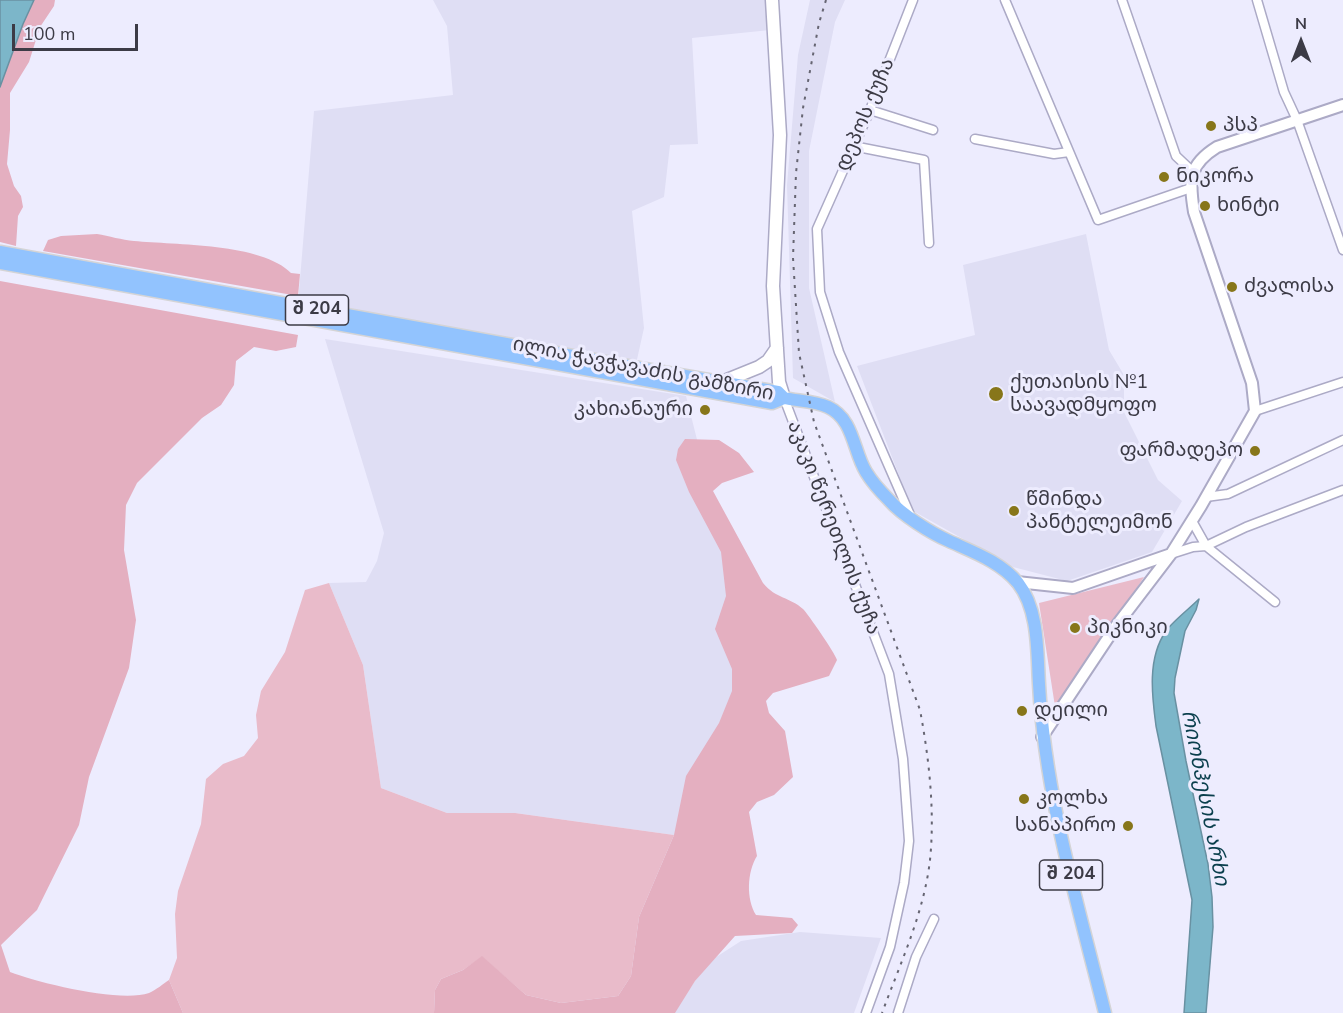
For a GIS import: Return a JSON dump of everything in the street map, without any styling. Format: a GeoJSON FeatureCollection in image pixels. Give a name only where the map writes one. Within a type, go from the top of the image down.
{"type":"FeatureCollection","features":[{"type":"Feature","properties":{"kind":"main road","name":"აკაკი წერეთლის ქუჩა"},"geometry":{"type":"LineString","coordinates":[[772,0],[780,135],[773,286],[779,382],[784,398]]}},
{"type":"Feature","properties":{"kind":"main road","name":"ილია ჭავჭავაძის გამზირი"},"geometry":{"type":"LineString","coordinates":[[0,252],[633,373],[772,403],[784,398],[778,392],[722,382],[633,373],[0,264]]}},
{"type":"Feature","properties":{"kind":"main road"},"geometry":{"type":"LineString","coordinates":[[722,382],[759,368],[768,361],[777,348]]}},
{"type":"Feature","properties":{"kind":"main road","name":"შ 204"},"geometry":{"type":"LineString","coordinates":[[784,398],[824,406],[836,413],[848,426],[866,472],[894,506],[946,540],[1000,566],[1017,582],[1028,599],[1034,624],[1042,737],[1057,816],[1105,1013]]}},
{"type":"Feature","properties":{"kind":"street","name":"დეპოს ქუჩა"},"geometry":{"type":"LineString","coordinates":[[911,517],[839,352],[820,292],[817,229],[870,110],[913,0]]}},
{"type":"Feature","properties":{"kind":"street"},"geometry":{"type":"LineString","coordinates":[[1005,0],[1098,220],[1191,188]]}},
{"type":"Feature","properties":{"kind":"street"},"geometry":{"type":"LineString","coordinates":[[1122,0],[1176,156],[1192,171]]}},
{"type":"Feature","properties":{"kind":"street"},"geometry":{"type":"LineString","coordinates":[[1257,0],[1284,92],[1297,120],[1343,250]]}},
{"type":"Feature","properties":{"kind":"street"},"geometry":{"type":"LineString","coordinates":[[1042,737],[1116,626],[1171,554],[1255,411],[1252,383],[1199,229],[1191,188],[1192,171],[1205,154],[1217,147],[1343,105]]}},
{"type":"Feature","properties":{"kind":"street"},"geometry":{"type":"LineString","coordinates":[[870,110],[933,130]]}},
{"type":"Feature","properties":{"kind":"street"},"geometry":{"type":"LineString","coordinates":[[975,139],[1045,152],[1069,152]]}},
{"type":"Feature","properties":{"kind":"street"},"geometry":{"type":"LineString","coordinates":[[853,147],[924,160],[928,243]]}},
{"type":"Feature","properties":{"kind":"street"},"geometry":{"type":"LineString","coordinates":[[1255,411],[1343,382]]}},
{"type":"Feature","properties":{"kind":"street","name":"აკაკი წერეთლის ქუჩა"},"geometry":{"type":"LineString","coordinates":[[784,398],[889,674],[903,759],[909,841],[904,883],[890,947],[866,1013]]}},
{"type":"Feature","properties":{"kind":"street"},"geometry":{"type":"LineString","coordinates":[[1206,497],[1228,494],[1343,440]]}},
{"type":"Feature","properties":{"kind":"street"},"geometry":{"type":"LineString","coordinates":[[1017,582],[1073,588],[1193,547],[1206,546],[1245,527],[1343,490]]}},
{"type":"Feature","properties":{"kind":"street"},"geometry":{"type":"LineString","coordinates":[[1192,521],[1206,546],[1275,602]]}},
{"type":"Feature","properties":{"kind":"street"},"geometry":{"type":"LineString","coordinates":[[898,1013],[916,957],[934,919]]}},
{"type":"Feature","properties":{"kind":"shaded area"},"geometry":{"type":"Polygon","coordinates":[[[34,0],[55,0],[54,6],[40,27],[29,62],[10,93],[7,164],[14,186],[21,196],[23,207],[18,216],[16,246],[0,242],[0,87],[34,0]]]}},
{"type":"Feature","properties":{"kind":"shaded area"},"geometry":{"type":"Polygon","coordinates":[[[433,0],[768,0],[770,30],[692,38],[698,144],[670,145],[664,197],[632,211],[644,328],[636,364],[298,303],[314,111],[453,95],[447,26],[433,0]]]}},
{"type":"Feature","properties":{"kind":"shaded area"},"geometry":{"type":"Polygon","coordinates":[[[810,0],[845,0],[835,22],[809,151],[809,288],[835,402],[793,378],[787,185],[798,55],[810,0]]]}},
{"type":"Feature","properties":{"kind":"shaded area"},"geometry":{"type":"Polygon","coordinates":[[[97,234],[134,241],[217,247],[260,256],[278,263],[291,273],[300,274],[298,296],[43,251],[48,240],[61,236],[97,234]]]}},
{"type":"Feature","properties":{"kind":"shaded area","name":"ქუთაისის №1 საავადმყოფო"},"geometry":{"type":"Polygon","coordinates":[[[1086,234],[1109,350],[1124,375],[1124,412],[1158,480],[1182,501],[1152,552],[1067,581],[1013,567],[915,512],[857,366],[975,335],[963,265],[1086,234]]]}},
{"type":"Feature","properties":{"kind":"shaded area"},"geometry":{"type":"Polygon","coordinates":[[[0,281],[298,335],[296,347],[276,351],[254,347],[236,361],[234,385],[221,405],[202,418],[137,483],[126,505],[124,550],[136,620],[129,668],[89,777],[79,825],[37,910],[1,945],[10,972],[80,990],[100,994],[136,995],[149,993],[169,980],[183,1013],[0,1013],[0,281]]]}},
{"type":"Feature","properties":{"kind":"shaded area"},"geometry":{"type":"Polygon","coordinates":[[[325,339],[686,396],[710,491],[751,696],[732,840],[674,835],[515,813],[447,813],[381,788],[363,665],[329,583],[366,582],[377,561],[384,533],[325,339]]]}},
{"type":"Feature","properties":{"kind":"shaded area"},"geometry":{"type":"Polygon","coordinates":[[[685,439],[719,440],[739,453],[754,472],[722,483],[713,491],[763,583],[773,592],[803,609],[837,660],[829,676],[773,693],[766,701],[769,713],[785,731],[793,777],[774,795],[757,802],[749,812],[757,856],[751,870],[749,885],[753,909],[756,915],[792,918],[798,925],[792,933],[735,936],[695,981],[675,1013],[434,1013],[435,990],[441,979],[463,970],[482,956],[526,995],[561,1003],[618,996],[631,976],[639,917],[674,835],[686,776],[719,723],[732,691],[732,669],[715,629],[726,596],[721,552],[689,492],[676,460],[678,449],[685,439]]]}},
{"type":"Feature","properties":{"kind":"shaded area"},"geometry":{"type":"Polygon","coordinates":[[[1144,577],[1056,713],[1039,603],[1144,577]]]}},
{"type":"Feature","properties":{"kind":"shaded area"},"geometry":{"type":"Polygon","coordinates":[[[329,583],[363,665],[381,788],[447,813],[515,813],[674,835],[639,917],[631,976],[618,996],[561,1003],[526,995],[482,957],[463,970],[441,979],[435,990],[434,1013],[183,1013],[169,980],[177,958],[175,914],[178,891],[201,824],[206,779],[223,764],[244,756],[258,738],[256,715],[261,691],[285,652],[305,590],[329,583]]]}},
{"type":"Feature","properties":{"kind":"shaded area"},"geometry":{"type":"Polygon","coordinates":[[[800,932],[881,938],[854,1013],[675,1013],[675,1008],[710,961],[741,941],[800,932]]]}},
{"type":"Feature","properties":{"kind":"water"},"geometry":{"type":"Polygon","coordinates":[[[0,0],[34,0],[0,87],[0,0]]]}},
{"type":"Feature","properties":{"kind":"water"},"geometry":{"type":"Polygon","coordinates":[[[1199,599],[1185,631],[1174,693],[1208,864],[1213,927],[1206,1013],[1184,1013],[1192,900],[1156,726],[1152,677],[1156,653],[1166,631],[1199,599]]]}},
{"type":"Feature","properties":{"kind":"railway"},"geometry":{"type":"LineString","coordinates":[[826,0],[819,23],[803,108],[796,173],[793,258],[799,353],[814,422],[920,710],[931,804],[931,841],[927,880],[910,938],[882,1013]]}},
{"type":"Feature","properties":{"kind":"place","name":"პსპ"},"geometry":{"type":"Point","coordinates":[1211,126]}},
{"type":"Feature","properties":{"kind":"place","name":"ნიკორა"},"geometry":{"type":"Point","coordinates":[1164,177]}},
{"type":"Feature","properties":{"kind":"place","name":"ხინტი"},"geometry":{"type":"Point","coordinates":[1205,206]}},
{"type":"Feature","properties":{"kind":"place","name":"ძვალისა"},"geometry":{"type":"Point","coordinates":[1232,287]}},
{"type":"Feature","properties":{"kind":"place","name":"ქუთაისის №1 საავადმყოფო"},"geometry":{"type":"Point","coordinates":[996,394]}},
{"type":"Feature","properties":{"kind":"place","name":"კახიანაური"},"geometry":{"type":"Point","coordinates":[705,410]}},
{"type":"Feature","properties":{"kind":"place","name":"ფარმადეპო"},"geometry":{"type":"Point","coordinates":[1255,451]}},
{"type":"Feature","properties":{"kind":"place","name":"წმინდა პანტელეიმონ"},"geometry":{"type":"Point","coordinates":[1014,511]}},
{"type":"Feature","properties":{"kind":"place","name":"პიკნიკი"},"geometry":{"type":"Point","coordinates":[1075,628]}},
{"type":"Feature","properties":{"kind":"place","name":"დეილი"},"geometry":{"type":"Point","coordinates":[1022,711]}},
{"type":"Feature","properties":{"kind":"place","name":"კოლხა"},"geometry":{"type":"Point","coordinates":[1024,799]}},
{"type":"Feature","properties":{"kind":"place","name":"სანაპირო"},"geometry":{"type":"Point","coordinates":[1128,826]}},
{"type":"Feature","properties":{"kind":"water label","name":"რიონჰესის არხი"},"geometry":{"type":"Point","coordinates":[1204,798]}}]}
